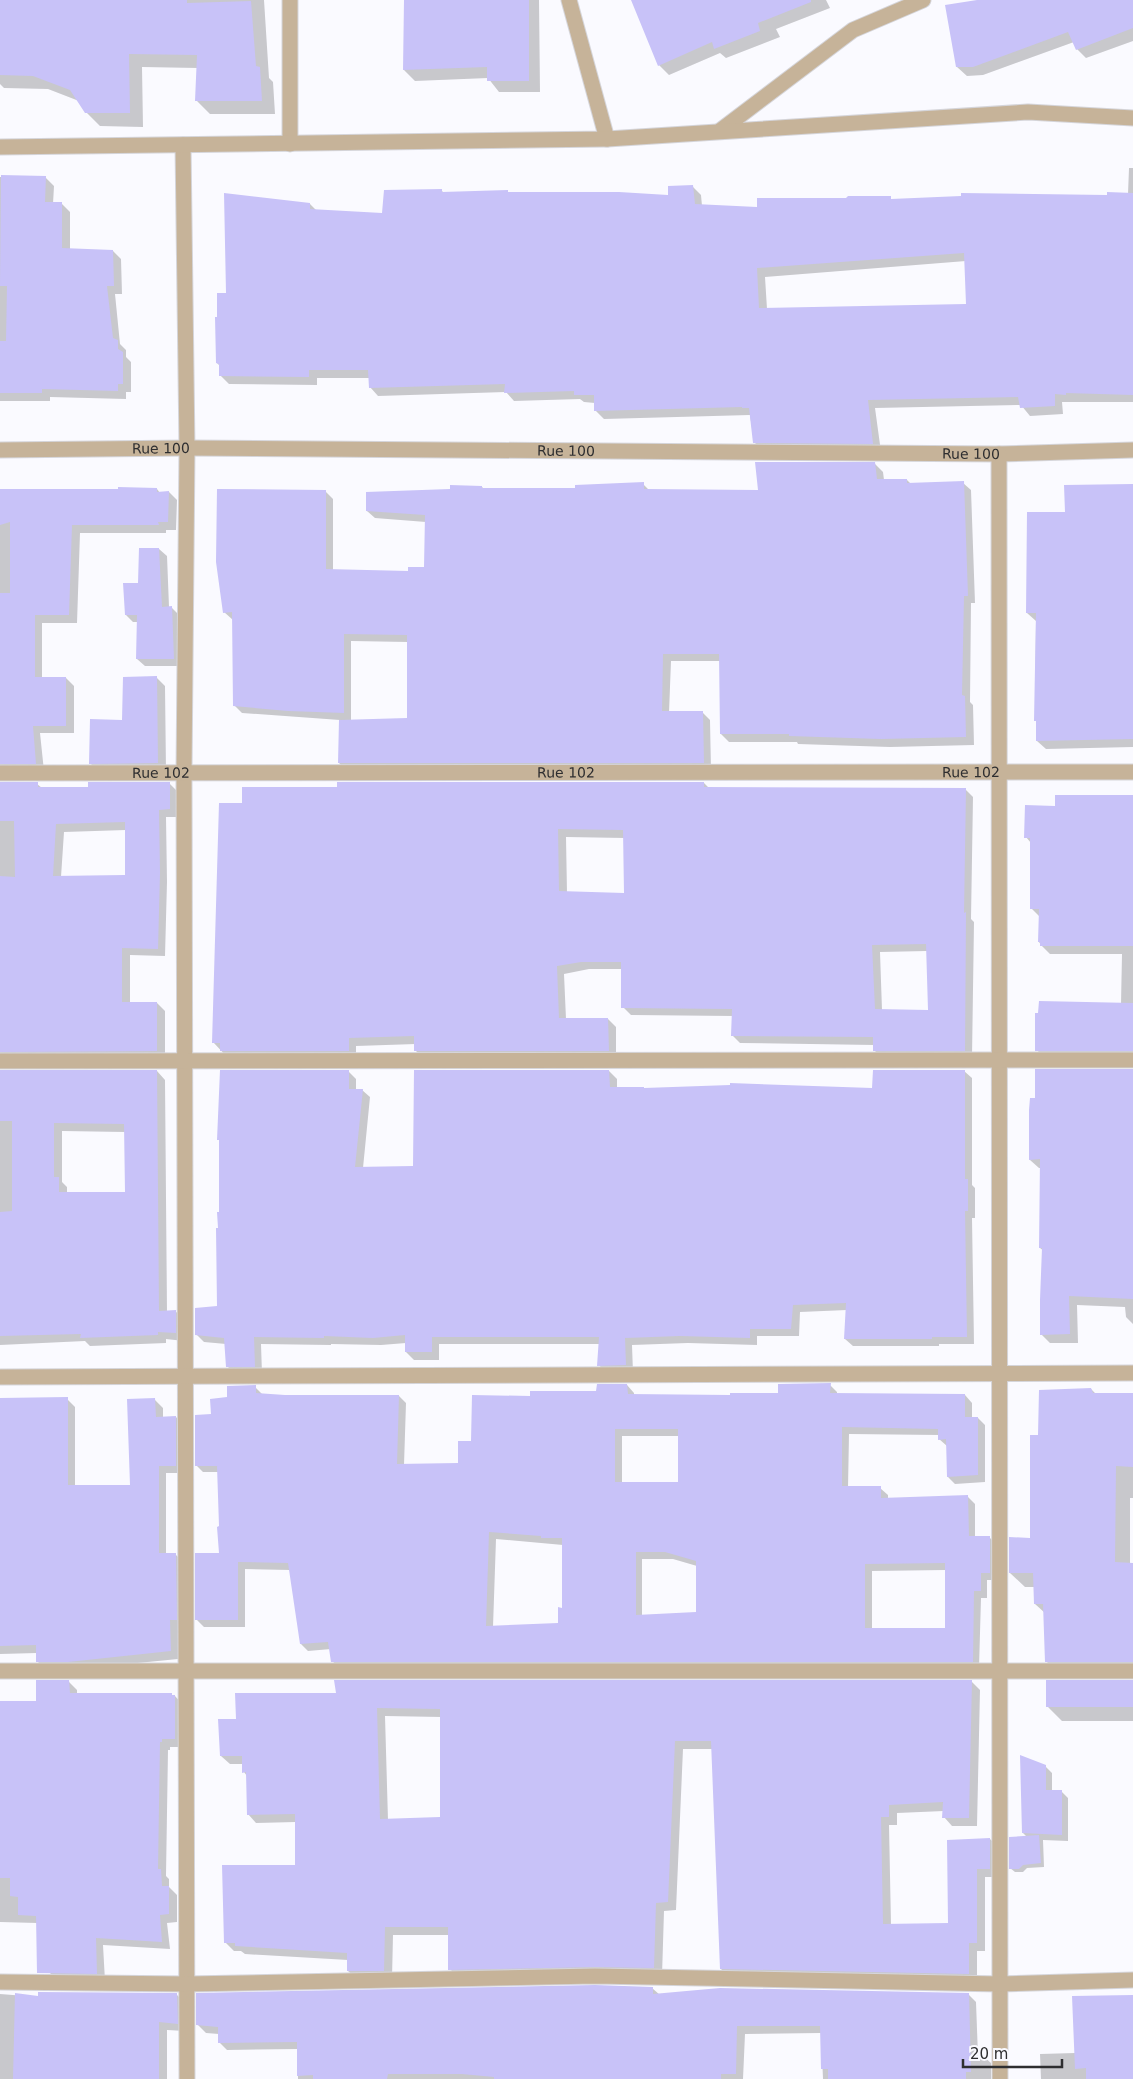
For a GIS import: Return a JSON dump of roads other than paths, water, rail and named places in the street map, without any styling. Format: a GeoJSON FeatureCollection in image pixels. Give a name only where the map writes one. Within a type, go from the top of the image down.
{"type":"FeatureCollection","features":[{"type":"Feature","properties":{"kind":"street"},"geometry":{"type":"LineString","coordinates":[[290,0],[290,144]]}},
{"type":"Feature","properties":{"kind":"street"},"geometry":{"type":"LineString","coordinates":[[568,0],[608,139]]}},
{"type":"Feature","properties":{"kind":"street"},"geometry":{"type":"LineString","coordinates":[[721,130],[854,30],[923,0]]}},
{"type":"Feature","properties":{"kind":"street"},"geometry":{"type":"LineString","coordinates":[[0,148],[608,139],[721,130],[1028,112],[1133,118]]}},
{"type":"Feature","properties":{"kind":"street"},"geometry":{"type":"LineString","coordinates":[[183,145],[187,448],[184,772],[187,2079]]}},
{"type":"Feature","properties":{"kind":"street","name":"Rue 100"},"geometry":{"type":"LineString","coordinates":[[0,450],[187,448],[999,454],[1133,450]]}},
{"type":"Feature","properties":{"kind":"street"},"geometry":{"type":"LineString","coordinates":[[999,454],[1000,2079]]}},
{"type":"Feature","properties":{"kind":"street","name":"Rue 102"},"geometry":{"type":"LineString","coordinates":[[0,772],[1133,772]]}},
{"type":"Feature","properties":{"kind":"street"},"geometry":{"type":"LineString","coordinates":[[0,1061],[1133,1060]]}},
{"type":"Feature","properties":{"kind":"street"},"geometry":{"type":"LineString","coordinates":[[0,1377],[1133,1373]]}},
{"type":"Feature","properties":{"kind":"street"},"geometry":{"type":"LineString","coordinates":[[0,1671],[1133,1671]]}},
{"type":"Feature","properties":{"kind":"street"},"geometry":{"type":"LineString","coordinates":[[0,1982],[187,1984],[594,1976],[1000,1984],[1133,1980]]}}]}
